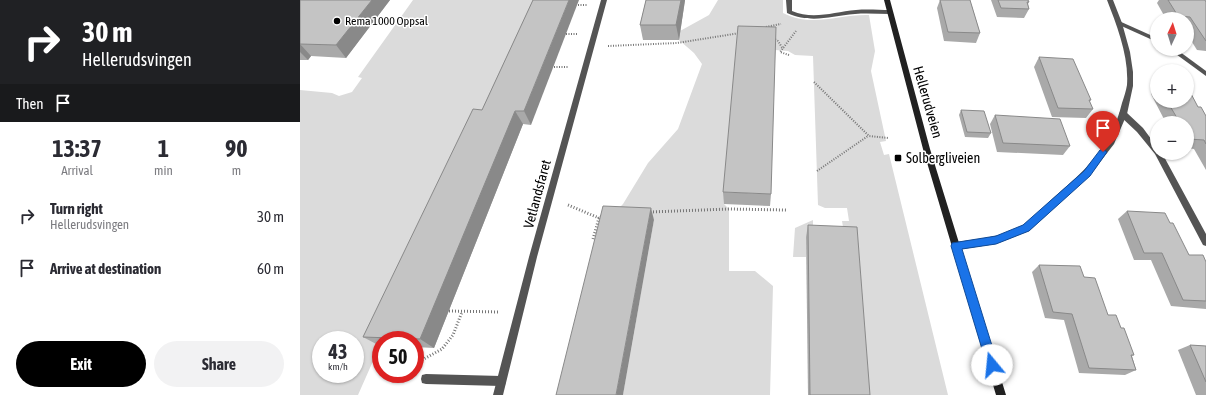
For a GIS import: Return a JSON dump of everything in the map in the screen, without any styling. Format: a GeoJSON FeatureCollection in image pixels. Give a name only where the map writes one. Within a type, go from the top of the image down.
{"type":"FeatureCollection","features":[{"type":"Feature","properties":{"kind":"main road","name":"Hellerudveien"},"geometry":{"type":"LineString","coordinates":[[887,0],[907,80],[1001,395]]}},
{"type":"Feature","properties":{"kind":"street","name":"Vetlandsfaret"},"geometry":{"type":"LineString","coordinates":[[498,395],[533,257],[604,0]]}},
{"type":"Feature","properties":{"kind":"street"},"geometry":{"type":"LineString","coordinates":[[789,0],[789,12],[794,15],[808,18],[856,12],[890,12]]}},
{"type":"Feature","properties":{"kind":"street"},"geometry":{"type":"LineString","coordinates":[[956,246],[996,240],[1026,228],[1087,173],[1111,142],[1123,114],[1130,86],[1130,72],[1127,52],[1119,23],[1110,0]]}},
{"type":"Feature","properties":{"kind":"street"},"geometry":{"type":"LineString","coordinates":[[1119,23],[1150,37]]}},
{"type":"Feature","properties":{"kind":"street"},"geometry":{"type":"LineString","coordinates":[[1182,56],[1206,74]]}},
{"type":"Feature","properties":{"kind":"street"},"geometry":{"type":"LineString","coordinates":[[1123,114],[1150,142]]}},
{"type":"Feature","properties":{"kind":"street"},"geometry":{"type":"LineString","coordinates":[[1161,160],[1206,242]]}},
{"type":"Feature","properties":{"kind":"street"},"geometry":{"type":"LineString","coordinates":[[426,379],[501,381]]}},
{"type":"Feature","properties":{"kind":"path"},"geometry":{"type":"LineString","coordinates":[[578,5],[583,5]]}},
{"type":"Feature","properties":{"kind":"path"},"geometry":{"type":"LineString","coordinates":[[759,29],[808,18]]}},
{"type":"Feature","properties":{"kind":"path"},"geometry":{"type":"LineString","coordinates":[[789,55],[780,52],[794,33],[808,18]]}},
{"type":"Feature","properties":{"kind":"path"},"geometry":{"type":"LineString","coordinates":[[605,46],[677,43],[745,32]]}},
{"type":"Feature","properties":{"kind":"path"},"geometry":{"type":"LineString","coordinates":[[566,34],[572,34]]}},
{"type":"Feature","properties":{"kind":"path"},"geometry":{"type":"LineString","coordinates":[[770,36],[778,41],[783,49]]}},
{"type":"Feature","properties":{"kind":"path"},"geometry":{"type":"LineString","coordinates":[[554,67],[560,67]]}},
{"type":"Feature","properties":{"kind":"path"},"geometry":{"type":"LineString","coordinates":[[814,82],[869,136]]}},
{"type":"Feature","properties":{"kind":"path"},"geometry":{"type":"LineString","coordinates":[[817,171],[866,136],[889,138]]}},
{"type":"Feature","properties":{"kind":"path"},"geometry":{"type":"LineString","coordinates":[[568,205],[599,218]]}},
{"type":"Feature","properties":{"kind":"path"},"geometry":{"type":"LineString","coordinates":[[648,212],[729,209],[786,210]]}},
{"type":"Feature","properties":{"kind":"path"},"geometry":{"type":"LineString","coordinates":[[593,239],[599,218],[603,214]]}},
{"type":"Feature","properties":{"kind":"path"},"geometry":{"type":"LineString","coordinates":[[449,311],[506,312]]}},
{"type":"Feature","properties":{"kind":"path"},"geometry":{"type":"LineString","coordinates":[[424,359],[442,349],[453,335],[462,312]]}},
{"type":"Feature","properties":{"kind":"shaded area"},"geometry":{"type":"Polygon","coordinates":[[[413,0],[546,0],[385,331],[372,331],[372,363],[364,381],[364,331],[312,331],[312,383],[363,383],[358,395],[300,395],[300,90],[332,93],[339,96],[352,92],[362,78],[358,77],[413,0]]]}},
{"type":"Feature","properties":{"kind":"shaded area"},"geometry":{"type":"Polygon","coordinates":[[[718,0],[783,0],[783,13],[804,20],[869,15],[875,51],[871,71],[886,141],[880,142],[884,155],[889,154],[948,395],[864,395],[806,237],[806,257],[793,257],[795,228],[813,220],[813,226],[843,227],[842,221],[849,221],[847,208],[825,208],[818,205],[813,56],[795,55],[788,51],[775,50],[724,204],[729,209],[729,271],[755,271],[773,286],[770,395],[623,395],[654,220],[609,218],[623,204],[648,163],[678,129],[702,64],[694,53],[679,40],[680,31],[709,15],[718,0]]]}},
{"type":"Feature","properties":{"kind":"building","name":"Rema 1000 Oppsal"},"geometry":{"type":"Polygon","coordinates":[[[300,0],[372,0],[336,45],[300,44],[300,0]]]}},
{"type":"Feature","properties":{"kind":"building"},"geometry":{"type":"Polygon","coordinates":[[[533,0],[569,0],[524,111],[515,111],[423,331],[372,331],[372,337],[364,337],[473,109],[482,110],[533,0]]]}},
{"type":"Feature","properties":{"kind":"building"},"geometry":{"type":"Polygon","coordinates":[[[646,0],[681,0],[676,25],[640,25],[646,0]]]}},
{"type":"Feature","properties":{"kind":"building"},"geometry":{"type":"Polygon","coordinates":[[[940,0],[970,0],[980,33],[948,32],[940,0]]]}},
{"type":"Feature","properties":{"kind":"building"},"geometry":{"type":"Polygon","coordinates":[[[998,0],[1028,0],[1029,2],[1027,2],[1029,9],[1001,8],[998,0]]]}},
{"type":"Feature","properties":{"kind":"building"},"geometry":{"type":"Polygon","coordinates":[[[1168,0],[1205,0],[1206,41],[1194,23],[1194,12],[1176,12],[1168,0]]]}},
{"type":"Feature","properties":{"kind":"building"},"geometry":{"type":"Polygon","coordinates":[[[738,26],[776,27],[771,194],[723,192],[738,26]]]}},
{"type":"Feature","properties":{"kind":"building"},"geometry":{"type":"Polygon","coordinates":[[[1039,57],[1073,59],[1091,100],[1089,100],[1093,109],[1058,108],[1039,57]]]}},
{"type":"Feature","properties":{"kind":"building"},"geometry":{"type":"Polygon","coordinates":[[[1194,99],[1198,107],[1201,107],[1206,116],[1206,144],[1204,140],[1194,139],[1194,116],[1176,116],[1171,108],[1194,108],[1194,99]]]}},
{"type":"Feature","properties":{"kind":"building"},"geometry":{"type":"Polygon","coordinates":[[[961,110],[984,111],[991,133],[967,132],[961,110]]]}},
{"type":"Feature","properties":{"kind":"building"},"geometry":{"type":"Polygon","coordinates":[[[995,115],[1060,119],[1070,146],[1003,143],[995,115]]]}},
{"type":"Feature","properties":{"kind":"building"},"geometry":{"type":"Polygon","coordinates":[[[603,206],[651,208],[616,395],[556,395],[603,206]]]}},
{"type":"Feature","properties":{"kind":"building"},"geometry":{"type":"Polygon","coordinates":[[[1127,211],[1165,213],[1170,223],[1173,223],[1189,255],[1203,255],[1206,262],[1206,301],[1183,300],[1162,253],[1144,253],[1127,211]]]}},
{"type":"Feature","properties":{"kind":"building"},"geometry":{"type":"Polygon","coordinates":[[[808,225],[857,227],[870,395],[810,395],[808,225]]]}},
{"type":"Feature","properties":{"kind":"building"},"geometry":{"type":"Polygon","coordinates":[[[1039,265],[1080,266],[1084,277],[1095,278],[1108,315],[1116,315],[1121,328],[1124,328],[1134,355],[1131,355],[1136,370],[1089,368],[1072,314],[1053,312],[1039,265]]]}},
{"type":"Feature","properties":{"kind":"building"},"geometry":{"type":"Polygon","coordinates":[[[1190,345],[1206,346],[1206,382],[1190,345]]]}},
{"type":"Feature","properties":{"kind":"place","name":"Rema 1000 Oppsal"},"geometry":{"type":"Point","coordinates":[337,21]}},
{"type":"Feature","properties":{"kind":"place","name":"Solbergliveien"},"geometry":{"type":"Point","coordinates":[898,158]}},
{"type":"Feature","properties":{"kind":"route"},"geometry":{"type":"LineString","coordinates":[[992,365],[956,246],[996,240],[1026,228],[1087,173],[1103,152]]}}]}
